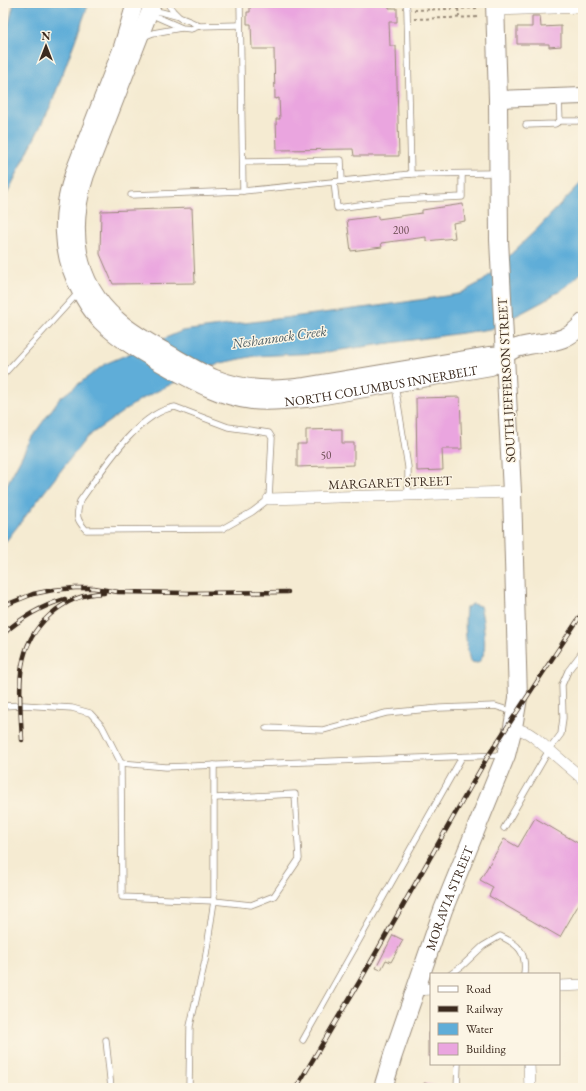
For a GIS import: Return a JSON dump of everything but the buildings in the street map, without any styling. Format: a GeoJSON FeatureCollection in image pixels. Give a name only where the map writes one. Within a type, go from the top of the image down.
{"type":"FeatureCollection","features":[{"type":"Feature","properties":{"kind":"main road","name":"NORTH COLUMBUS INNERBELT"},"geometry":{"type":"LineString","coordinates":[[143,7],[138,41],[82,188],[77,212],[77,246],[83,268],[101,302],[117,320],[150,342],[201,372],[242,386],[254,388],[278,389],[491,367],[506,354]]}},
{"type":"Feature","properties":{"kind":"main road","name":"NORTH COLUMBUS INNERBELT"},"geometry":{"type":"LineString","coordinates":[[143,7],[121,50],[74,171],[66,198],[64,248],[71,272],[91,310],[99,320],[120,339],[134,348],[199,385],[226,396],[239,399],[264,402],[307,399],[393,378]]}},
{"type":"Feature","properties":{"kind":"main road","name":"SOUTH JEFFERSON STREET"},"geometry":{"type":"LineString","coordinates":[[487,10],[498,99],[499,240],[512,492],[518,683],[515,720],[506,755]]}},
{"type":"Feature","properties":{"kind":"main road"},"geometry":{"type":"LineString","coordinates":[[498,99],[583,96]]}},
{"type":"Feature","properties":{"kind":"main road"},"geometry":{"type":"LineString","coordinates":[[506,354],[520,347],[561,340],[574,332],[583,323]]}},
{"type":"Feature","properties":{"kind":"main road","name":"MORAVIA STREET"},"geometry":{"type":"LineString","coordinates":[[383,1088],[423,990],[450,892],[506,755]]}},
{"type":"Feature","properties":{"kind":"street"},"geometry":{"type":"LineString","coordinates":[[487,10],[583,8]]}},
{"type":"Feature","properties":{"kind":"street","name":"MARGARET STREET"},"geometry":{"type":"LineString","coordinates":[[269,499],[512,492]]}},
{"type":"Feature","properties":{"kind":"street"},"geometry":{"type":"LineString","coordinates":[[515,720],[583,780]]}},
{"type":"Feature","properties":{"kind":"street"},"geometry":{"type":"LineString","coordinates":[[560,986],[583,986]]}},
{"type":"Feature","properties":{"kind":"street"},"geometry":{"type":"LineString","coordinates":[[529,1065],[530,1088]]}},
{"type":"Feature","properties":{"kind":"lane"},"geometry":{"type":"LineString","coordinates":[[167,3],[182,19]]}},
{"type":"Feature","properties":{"kind":"lane"},"geometry":{"type":"LineString","coordinates":[[240,3],[243,191]]}},
{"type":"Feature","properties":{"kind":"lane"},"geometry":{"type":"LineString","coordinates":[[406,3],[408,19],[411,174]]}},
{"type":"Feature","properties":{"kind":"lane"},"geometry":{"type":"LineString","coordinates":[[143,7],[192,21],[199,26]]}},
{"type":"Feature","properties":{"kind":"lane"},"geometry":{"type":"LineString","coordinates":[[143,7],[157,17],[182,28]]}},
{"type":"Feature","properties":{"kind":"lane"},"geometry":{"type":"LineString","coordinates":[[138,41],[153,33],[182,28],[192,29],[199,26],[240,25]]}},
{"type":"Feature","properties":{"kind":"lane"},"geometry":{"type":"LineString","coordinates":[[559,97],[560,121]]}},
{"type":"Feature","properties":{"kind":"lane"},"geometry":{"type":"LineString","coordinates":[[526,125],[554,124],[560,121],[577,121]]}},
{"type":"Feature","properties":{"kind":"lane"},"geometry":{"type":"LineString","coordinates":[[243,162],[341,160],[342,181]]}},
{"type":"Feature","properties":{"kind":"lane"},"geometry":{"type":"LineString","coordinates":[[131,195],[243,191],[411,174],[498,173]]}},
{"type":"Feature","properties":{"kind":"lane"},"geometry":{"type":"LineString","coordinates":[[334,182],[337,208],[398,200],[462,196],[462,174]]}},
{"type":"Feature","properties":{"kind":"lane"},"geometry":{"type":"LineString","coordinates":[[3,375],[80,291]]}},
{"type":"Feature","properties":{"kind":"lane"},"geometry":{"type":"LineString","coordinates":[[393,378],[408,467],[408,495]]}},
{"type":"Feature","properties":{"kind":"lane"},"geometry":{"type":"LineString","coordinates":[[175,407],[228,426],[269,433],[272,438],[269,499],[252,512],[222,529],[86,530],[78,521],[77,512],[80,501],[129,435],[155,413],[166,408],[175,407]]}},
{"type":"Feature","properties":{"kind":"lane"},"geometry":{"type":"LineString","coordinates":[[504,828],[549,750],[561,734],[563,718],[562,685],[568,671],[583,651]]}},
{"type":"Feature","properties":{"kind":"lane"},"geometry":{"type":"LineString","coordinates":[[3,706],[24,705],[72,708],[90,713],[102,726],[120,763],[122,897],[214,901],[251,905],[274,896],[299,859],[295,794],[215,798]]}},
{"type":"Feature","properties":{"kind":"lane"},"geometry":{"type":"LineString","coordinates":[[266,728],[323,730],[386,713],[440,708],[495,706],[515,720]]}},
{"type":"Feature","properties":{"kind":"lane"},"geometry":{"type":"LineString","coordinates":[[120,763],[166,767],[506,755]]}},
{"type":"Feature","properties":{"kind":"lane"},"geometry":{"type":"LineString","coordinates":[[303,1040],[462,757]]}},
{"type":"Feature","properties":{"kind":"lane"},"geometry":{"type":"LineString","coordinates":[[189,1088],[190,1026],[205,961],[214,901],[214,765]]}},
{"type":"Feature","properties":{"kind":"lane"},"geometry":{"type":"LineString","coordinates":[[452,973],[483,946],[500,936],[515,943],[520,949],[524,959],[524,973]]}},
{"type":"Feature","properties":{"kind":"lane"},"geometry":{"type":"LineString","coordinates":[[106,1040],[110,1088]]}},
{"type":"Feature","properties":{"kind":"lane"},"geometry":{"type":"LineString","coordinates":[[457,1088],[458,1065]]}},
{"type":"Feature","properties":{"kind":"path"},"geometry":{"type":"LineString","coordinates":[[458,9],[459,18]]}},
{"type":"Feature","properties":{"kind":"path"},"geometry":{"type":"LineString","coordinates":[[407,10],[487,10]]}},
{"type":"Feature","properties":{"kind":"path"},"geometry":{"type":"LineString","coordinates":[[408,19],[459,18],[487,10]]}},
{"type":"Feature","properties":{"kind":"water"},"geometry":{"type":"Polygon","coordinates":[[[14,3],[89,3],[51,105],[3,202],[3,48],[14,3]]]}},
{"type":"Feature","properties":{"kind":"water","name":"Neshannock Creek"},"geometry":{"type":"Polygon","coordinates":[[[583,181],[583,271],[567,286],[544,301],[491,329],[319,353],[255,356],[221,363],[185,377],[138,401],[87,437],[3,545],[3,492],[32,437],[60,398],[105,364],[182,331],[459,294],[483,281],[538,228],[583,181]]]}},
{"type":"Feature","properties":{"kind":"water"},"geometry":{"type":"Polygon","coordinates":[[[472,604],[480,606],[484,629],[484,652],[478,663],[470,662],[466,642],[466,608],[472,604]]]}},
{"type":"Feature","properties":{"kind":"railway"},"geometry":{"type":"LineString","coordinates":[[3,606],[33,594],[75,588],[94,588],[118,592],[288,592]]}},
{"type":"Feature","properties":{"kind":"railway"},"geometry":{"type":"LineString","coordinates":[[22,740],[20,683],[22,666],[26,651],[32,638],[50,615],[62,606],[75,599],[104,593]]}},
{"type":"Feature","properties":{"kind":"railway"},"geometry":{"type":"LineString","coordinates":[[3,634],[32,613],[65,599]]}},
{"type":"Feature","properties":{"kind":"railway"},"geometry":{"type":"LineString","coordinates":[[296,1088],[361,979],[488,756],[583,612]]}}]}
